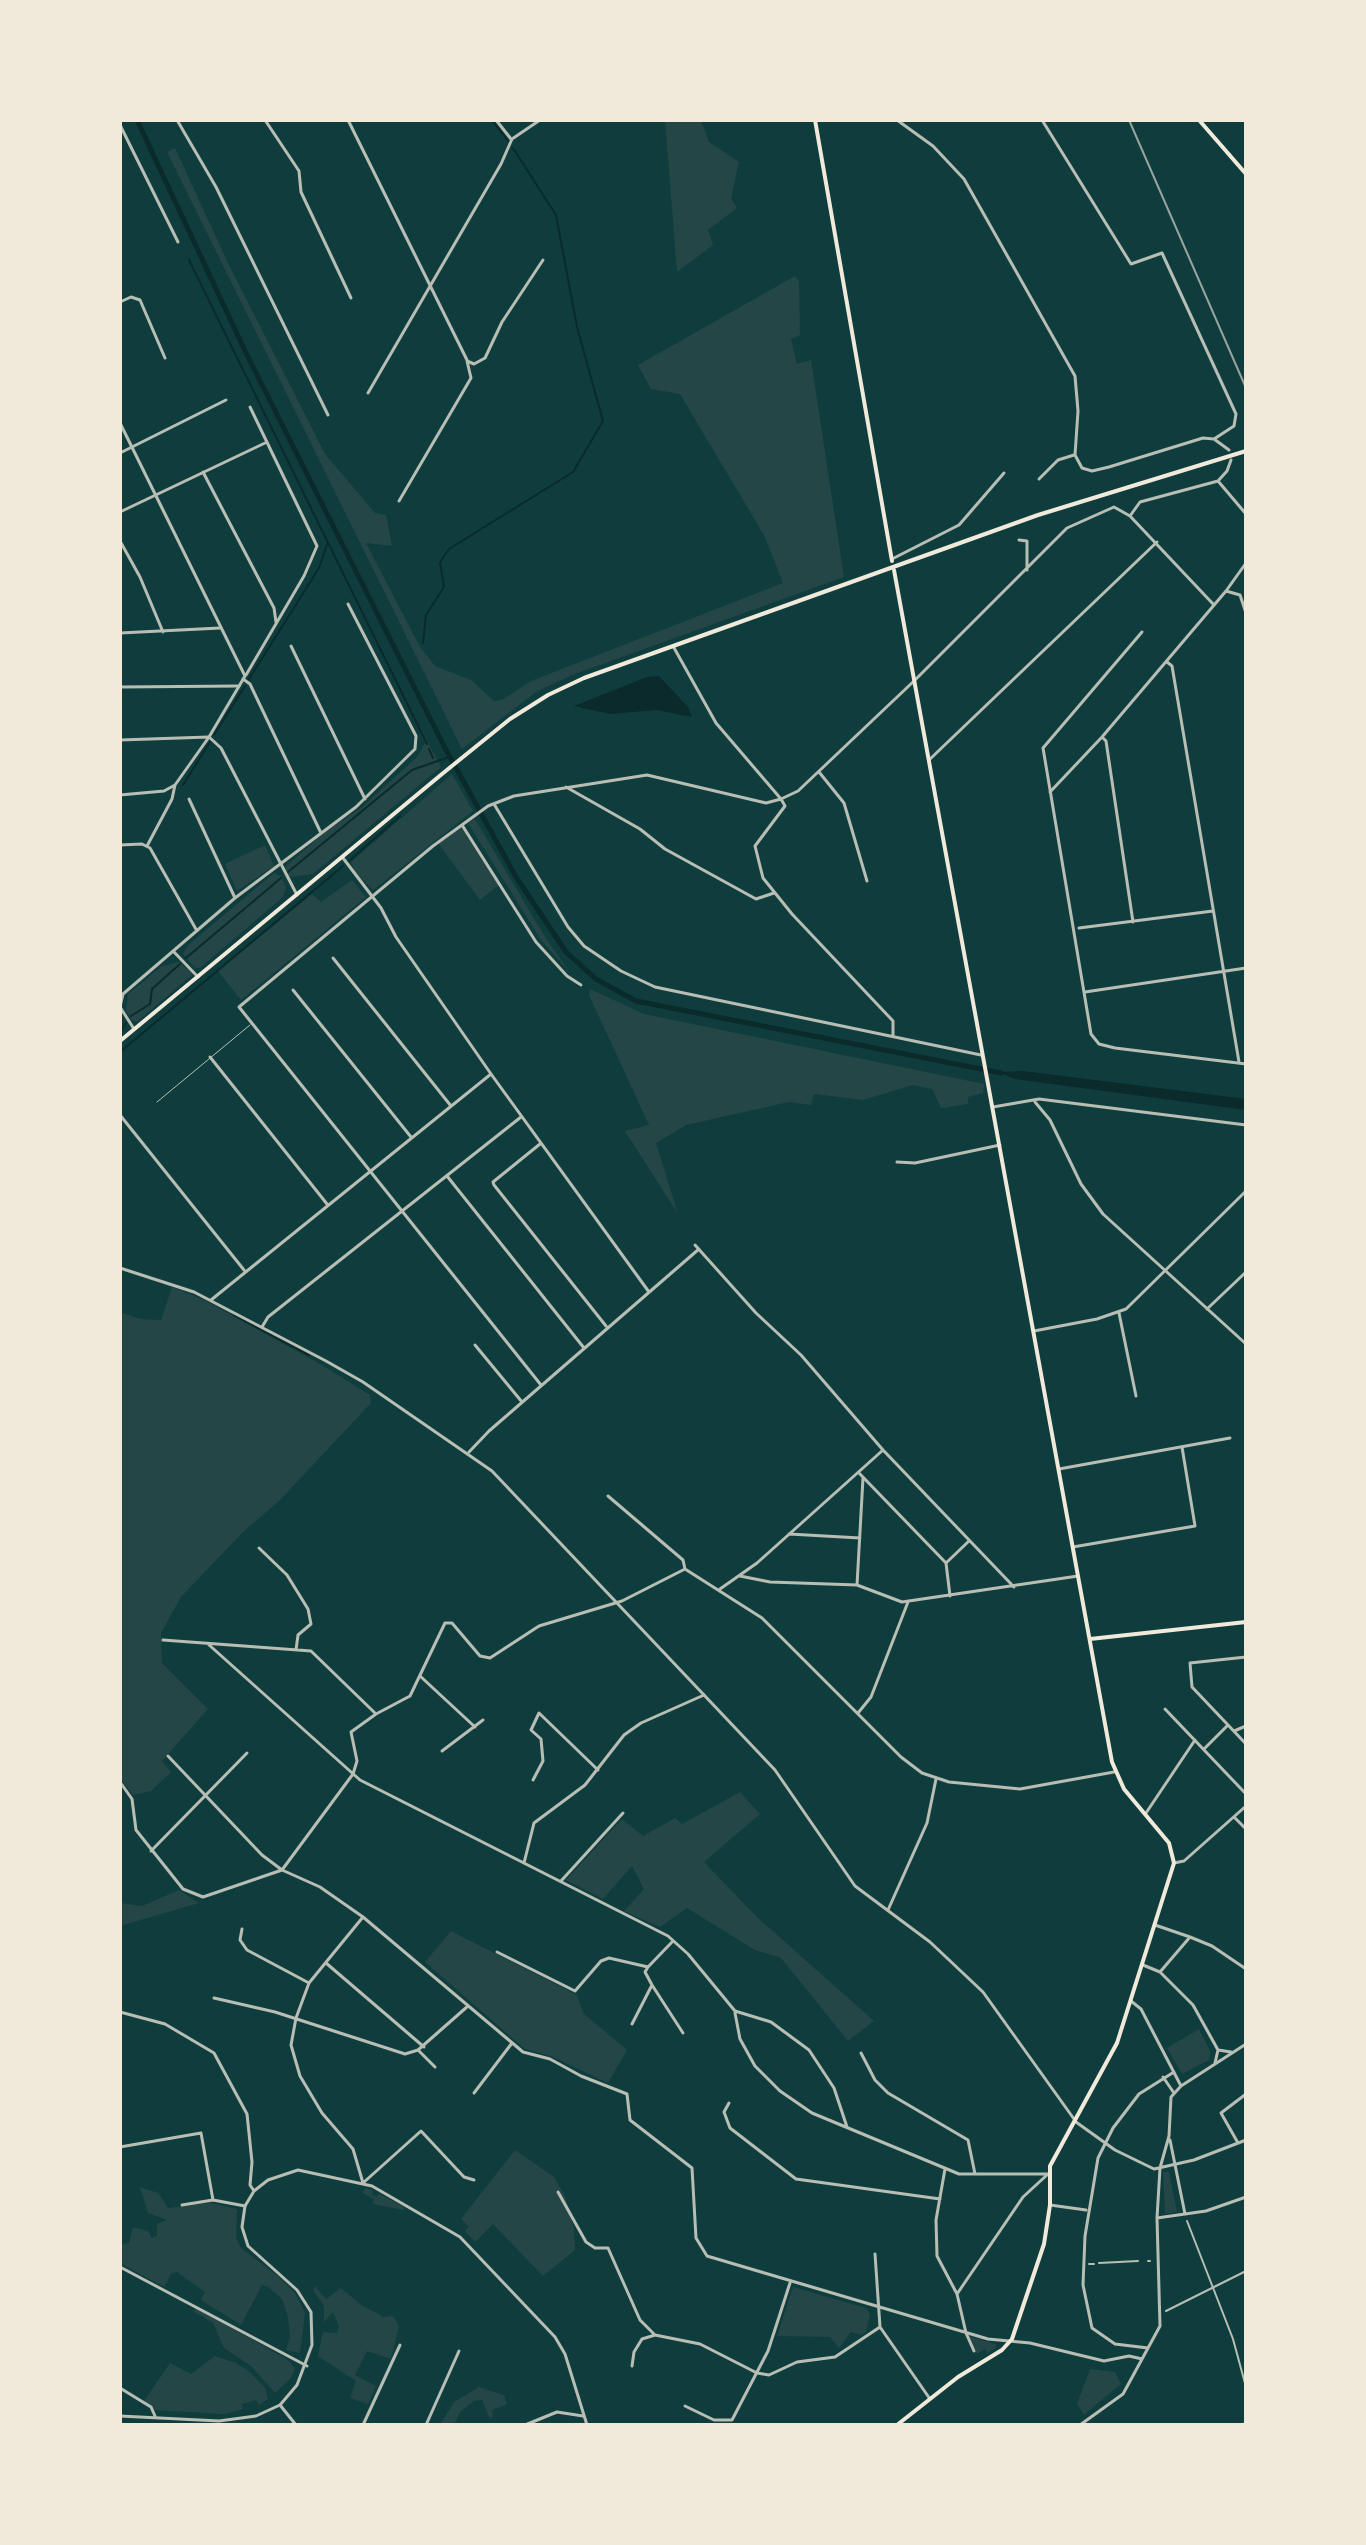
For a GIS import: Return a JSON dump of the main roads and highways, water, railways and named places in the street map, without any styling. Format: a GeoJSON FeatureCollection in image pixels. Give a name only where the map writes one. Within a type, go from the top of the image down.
{"type":"FeatureCollection","features":[{"type":"Feature","properties":{"kind":"main road"},"geometry":{"type":"LineString","coordinates":[[815,120],[892,560]]}},
{"type":"Feature","properties":{"kind":"main road"},"geometry":{"type":"LineString","coordinates":[[1199,120],[1246,174]]}},
{"type":"Feature","properties":{"kind":"main road"},"geometry":{"type":"LineString","coordinates":[[120,1041],[470,751],[510,719],[548,695],[927,554],[1103,493],[1246,451]]}},
{"type":"Feature","properties":{"kind":"main road"},"geometry":{"type":"LineString","coordinates":[[894,570],[1114,1772],[1169,1843],[1174,1863],[1117,2043],[1053,2156],[1048,2174],[1050,2205],[1041,2256],[1009,2343],[930,2399],[905,2423],[897,2425]]}},
{"type":"Feature","properties":{"kind":"main road"},"geometry":{"type":"LineString","coordinates":[[1090,1639],[1246,1622]]}},
{"type":"Feature","properties":{"kind":"waterway"},"geometry":{"type":"LineString","coordinates":[[137,120],[246,353],[444,746],[516,877],[566,952],[596,979],[636,1001],[1001,1073]]}},
{"type":"Feature","properties":{"kind":"waterway"},"geometry":{"type":"LineString","coordinates":[[492,120],[508,141]]}},
{"type":"Feature","properties":{"kind":"waterway"},"geometry":{"type":"LineString","coordinates":[[423,643],[426,615],[444,587],[440,562],[449,549],[573,472],[603,421],[577,327],[556,215],[513,148]]}},
{"type":"Feature","properties":{"kind":"waterway"},"geometry":{"type":"LineString","coordinates":[[189,260],[427,744]]}},
{"type":"Feature","properties":{"kind":"waterway"},"geometry":{"type":"LineString","coordinates":[[249,679],[319,568],[328,542]]}},
{"type":"Feature","properties":{"kind":"waterway"},"geometry":{"type":"LineString","coordinates":[[214,735],[245,686]]}},
{"type":"Feature","properties":{"kind":"waterway"},"geometry":{"type":"LineString","coordinates":[[183,785],[210,742]]}},
{"type":"Feature","properties":{"kind":"waterway"},"geometry":{"type":"LineString","coordinates":[[429,749],[433,758]]}},
{"type":"Feature","properties":{"kind":"waterway"},"geometry":{"type":"LineString","coordinates":[[288,872],[412,770],[449,757]]}},
{"type":"Feature","properties":{"kind":"waterway"},"geometry":{"type":"LineString","coordinates":[[349,861],[400,816]]}},
{"type":"Feature","properties":{"kind":"waterway"},"geometry":{"type":"LineString","coordinates":[[120,1052],[343,866]]}},
{"type":"Feature","properties":{"kind":"waterway"},"geometry":{"type":"LineString","coordinates":[[186,958],[281,878]]}},
{"type":"Feature","properties":{"kind":"waterway"},"geometry":{"type":"LineString","coordinates":[[131,1016],[150,1004],[152,989],[180,964]]}},
{"type":"Feature","properties":{"kind":"waterway"},"geometry":{"type":"LineString","coordinates":[[120,1032],[126,1023]]}},
{"type":"Feature","properties":{"kind":"waterway"},"geometry":{"type":"LineString","coordinates":[[234,1315],[309,1355]]}},
{"type":"Feature","properties":{"kind":"railway"},"geometry":{"type":"LineString","coordinates":[[1129,120],[1246,388]]}}]}
